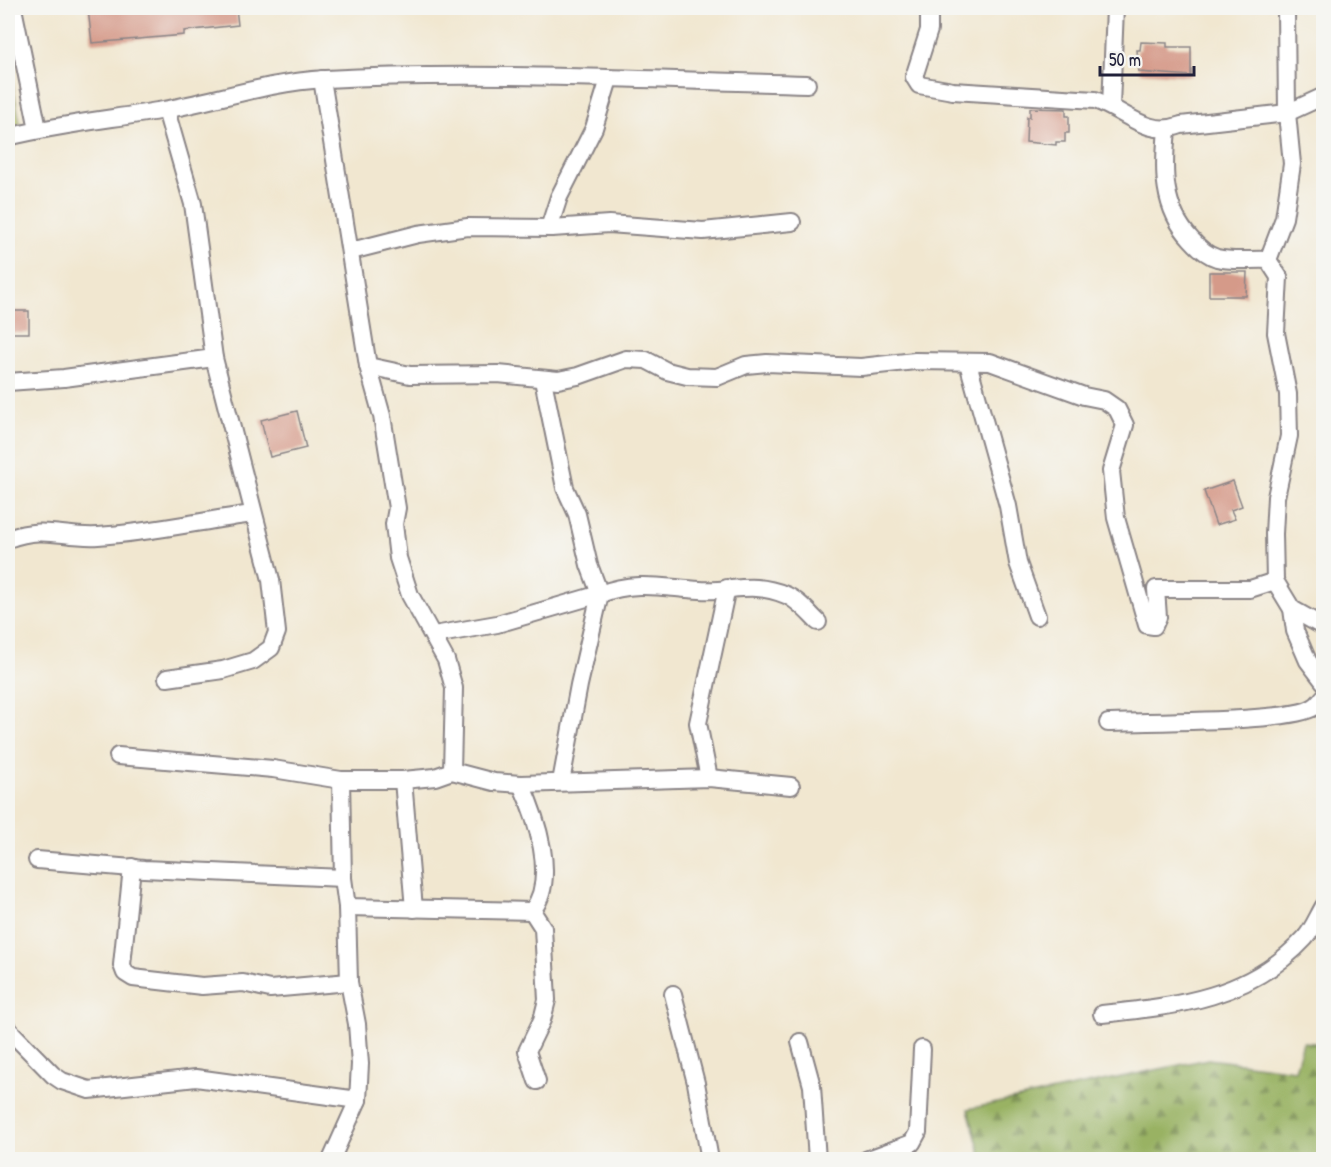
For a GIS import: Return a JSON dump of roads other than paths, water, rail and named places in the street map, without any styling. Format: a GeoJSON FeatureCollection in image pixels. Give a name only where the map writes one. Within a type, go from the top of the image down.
{"type":"FeatureCollection","features":[{"type":"Feature","properties":{"kind":"street"},"geometry":{"type":"LineString","coordinates":[[13,8],[38,129]]}},
{"type":"Feature","properties":{"kind":"street"},"geometry":{"type":"LineString","coordinates":[[929,8],[929,30],[914,77],[919,85],[953,91],[1095,100],[1111,106],[1140,124],[1167,130],[1181,125],[1287,113],[1323,96]]}},
{"type":"Feature","properties":{"kind":"street"},"geometry":{"type":"LineString","coordinates":[[1111,106],[1115,8]]}},
{"type":"Feature","properties":{"kind":"street"},"geometry":{"type":"LineString","coordinates":[[1286,8],[1287,113],[1292,164],[1289,197],[1269,260],[1278,277],[1276,333],[1287,394],[1289,436],[1276,497],[1275,580],[1292,609],[1295,631],[1308,661],[1323,682]]}},
{"type":"Feature","properties":{"kind":"street"},"geometry":{"type":"LineString","coordinates":[[8,137],[38,129],[166,110],[237,92],[322,79],[609,79],[807,84]]}},
{"type":"Feature","properties":{"kind":"street"},"geometry":{"type":"LineString","coordinates":[[322,79],[368,366],[382,416],[397,508],[394,540],[410,595],[446,660],[454,688],[452,771]]}},
{"type":"Feature","properties":{"kind":"street"},"geometry":{"type":"LineString","coordinates":[[549,228],[559,197],[594,128],[609,79]]}},
{"type":"Feature","properties":{"kind":"street"},"geometry":{"type":"LineString","coordinates":[[166,110],[193,204],[214,358],[276,604],[277,632],[271,648],[253,661],[223,670],[167,678]]}},
{"type":"Feature","properties":{"kind":"street"},"geometry":{"type":"LineString","coordinates":[[1167,130],[1163,168],[1167,198],[1181,229],[1198,248],[1217,258],[1269,260]]}},
{"type":"Feature","properties":{"kind":"street"},"geometry":{"type":"LineString","coordinates":[[351,251],[418,234],[468,227],[549,228],[609,224],[703,231],[792,222]]}},
{"type":"Feature","properties":{"kind":"street"},"geometry":{"type":"LineString","coordinates":[[8,382],[139,369],[214,358]]}},
{"type":"Feature","properties":{"kind":"street"},"geometry":{"type":"LineString","coordinates":[[368,366],[410,375],[498,374],[543,380],[578,376],[626,359],[646,360],[667,371],[687,376],[717,377],[746,365],[767,363],[861,367],[915,361],[990,362],[1084,396],[1104,400],[1117,409],[1125,425],[1111,471],[1116,518],[1147,625],[1154,626],[1158,617],[1156,589],[1250,589],[1275,580]]}},
{"type":"Feature","properties":{"kind":"street"},"geometry":{"type":"LineString","coordinates":[[968,363],[1008,506],[1018,563],[1037,616]]}},
{"type":"Feature","properties":{"kind":"street"},"geometry":{"type":"LineString","coordinates":[[543,380],[565,488],[577,514],[584,548],[600,594],[579,685],[561,782]]}},
{"type":"Feature","properties":{"kind":"street"},"geometry":{"type":"LineString","coordinates":[[8,539],[26,532],[45,531],[96,536],[252,514]]}},
{"type":"Feature","properties":{"kind":"street"},"geometry":{"type":"LineString","coordinates":[[434,635],[497,624],[617,588],[653,584],[698,590],[744,586],[769,589],[789,596],[818,622]]}},
{"type":"Feature","properties":{"kind":"street"},"geometry":{"type":"LineString","coordinates":[[709,778],[698,723],[727,588]]}},
{"type":"Feature","properties":{"kind":"street"},"geometry":{"type":"LineString","coordinates":[[1292,609],[1323,627]]}},
{"type":"Feature","properties":{"kind":"street"},"geometry":{"type":"LineString","coordinates":[[1108,723],[1295,714],[1314,708],[1323,697]]}},
{"type":"Feature","properties":{"kind":"street"},"geometry":{"type":"LineString","coordinates":[[118,756],[273,769],[341,780],[403,780],[435,777],[452,771],[494,782],[521,784],[709,778],[791,786]]}},
{"type":"Feature","properties":{"kind":"street"},"geometry":{"type":"LineString","coordinates":[[331,1160],[358,1100],[357,1024],[349,982],[347,907],[343,878],[341,780]]}},
{"type":"Feature","properties":{"kind":"street"},"geometry":{"type":"LineString","coordinates":[[403,780],[414,909]]}},
{"type":"Feature","properties":{"kind":"street"},"geometry":{"type":"LineString","coordinates":[[521,784],[535,816],[542,844],[543,879],[537,904],[532,911]]}},
{"type":"Feature","properties":{"kind":"street"},"geometry":{"type":"LineString","coordinates":[[37,860],[343,878]]}},
{"type":"Feature","properties":{"kind":"street"},"geometry":{"type":"LineString","coordinates":[[132,867],[122,965],[125,973],[133,978],[202,986],[243,983],[270,989],[349,982]]}},
{"type":"Feature","properties":{"kind":"street"},"geometry":{"type":"LineString","coordinates":[[1102,1014],[1165,1008],[1212,998],[1274,966],[1306,936],[1323,906]]}},
{"type":"Feature","properties":{"kind":"street"},"geometry":{"type":"LineString","coordinates":[[347,907],[532,911]]}},
{"type":"Feature","properties":{"kind":"street"},"geometry":{"type":"LineString","coordinates":[[532,911],[543,928],[548,980],[547,1000],[542,1020],[527,1051],[537,1080]]}},
{"type":"Feature","properties":{"kind":"street"},"geometry":{"type":"LineString","coordinates":[[673,994],[696,1083],[710,1160]]}},
{"type":"Feature","properties":{"kind":"street"},"geometry":{"type":"LineString","coordinates":[[8,1029],[53,1075],[62,1081],[88,1090],[196,1078],[358,1100]]}},
{"type":"Feature","properties":{"kind":"street"},"geometry":{"type":"LineString","coordinates":[[800,1042],[812,1086],[817,1160]]}},
{"type":"Feature","properties":{"kind":"street"},"geometry":{"type":"LineString","coordinates":[[866,1160],[912,1143],[918,1132],[922,1049]]}}]}
